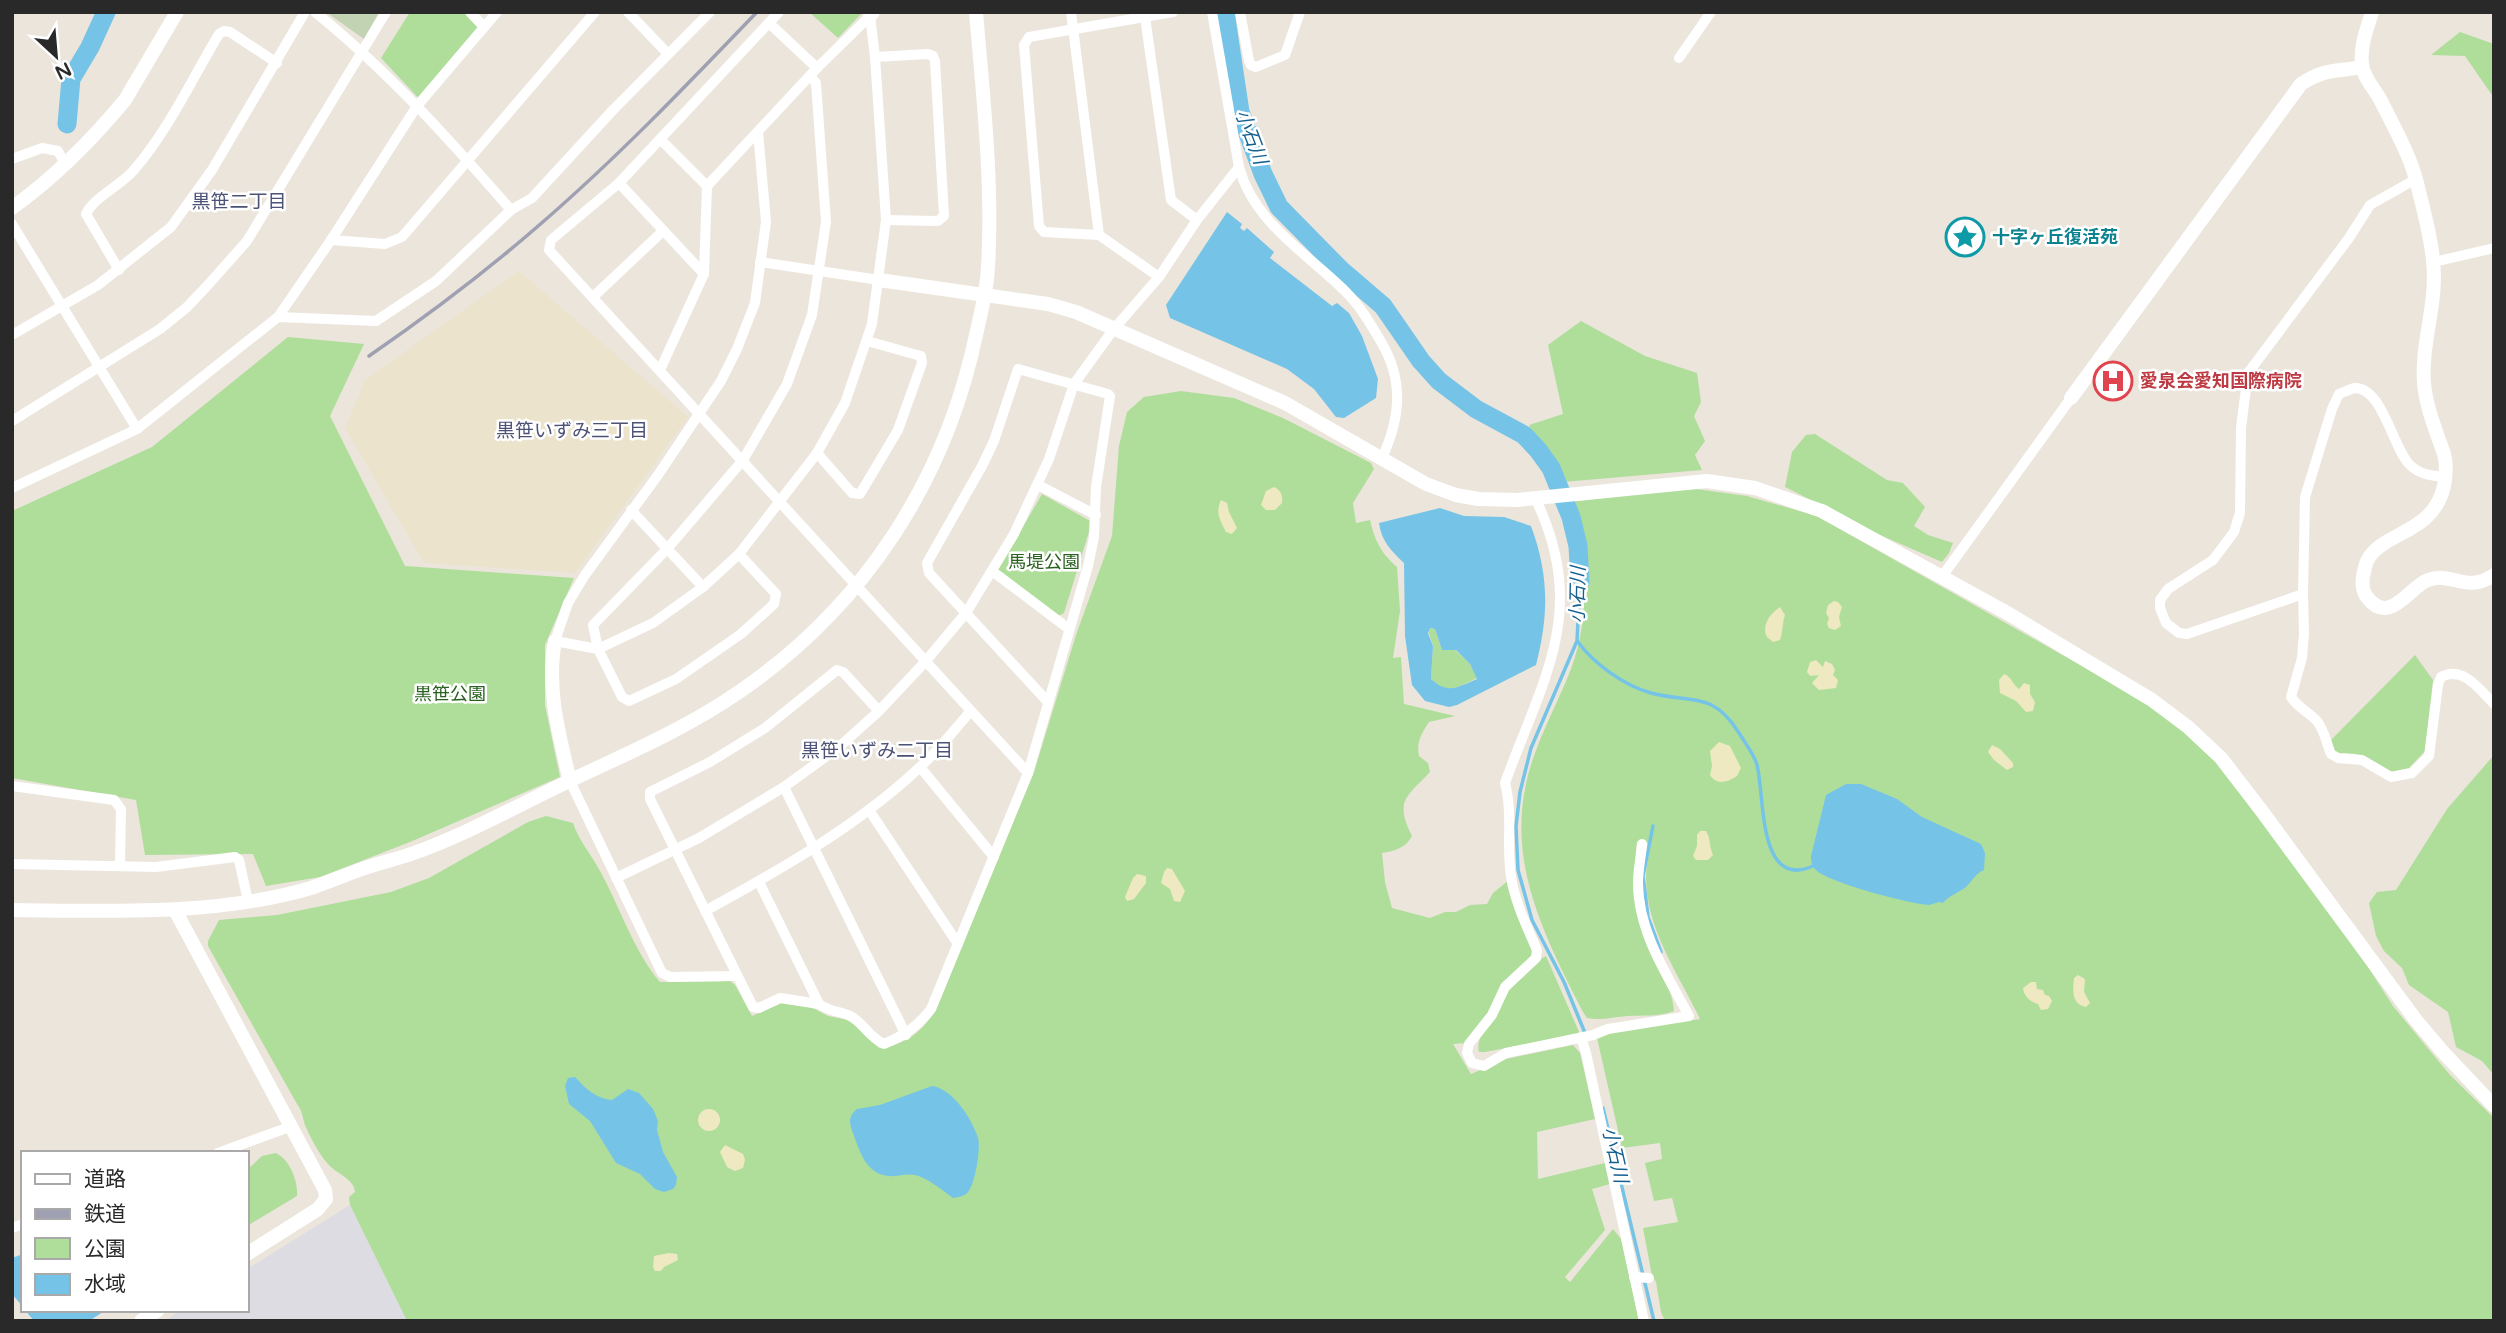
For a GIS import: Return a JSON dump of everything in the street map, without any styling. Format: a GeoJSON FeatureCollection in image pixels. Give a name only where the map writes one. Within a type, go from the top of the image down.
{"type":"FeatureCollection","features":[{"type":"Feature","properties":{"kind":"street"},"geometry":{"type":"LineString","coordinates":[[12,208],[83,149],[125,100],[177,12]]}},
{"type":"Feature","properties":{"kind":"street"},"geometry":{"type":"LineString","coordinates":[[14,329],[61,305],[119,270],[172,227],[212,170],[305,12]]}},
{"type":"Feature","properties":{"kind":"street"},"geometry":{"type":"LineString","coordinates":[[316,12],[361,50],[468,160],[511,210]]}},
{"type":"Feature","properties":{"kind":"street"},"geometry":{"type":"LineString","coordinates":[[12,421],[160,329],[186,308],[247,241],[386,12]]}},
{"type":"Feature","properties":{"kind":"street"},"geometry":{"type":"LineString","coordinates":[[470,12],[484,27]]}},
{"type":"Feature","properties":{"kind":"street"},"geometry":{"type":"LineString","coordinates":[[12,488],[137,429],[278,317],[331,240],[416,106],[497,12]]}},
{"type":"Feature","properties":{"kind":"street"},"geometry":{"type":"LineString","coordinates":[[331,240],[385,244],[402,237],[595,12]]}},
{"type":"Feature","properties":{"kind":"street"},"geometry":{"type":"LineString","coordinates":[[628,12],[668,54]]}},
{"type":"Feature","properties":{"kind":"street"},"geometry":{"type":"LineString","coordinates":[[278,317],[376,321],[436,281],[511,210],[527,203],[537,194],[612,110],[710,12]]}},
{"type":"Feature","properties":{"kind":"street"},"geometry":{"type":"LineString","coordinates":[[779,12],[619,183],[548,243],[549,250],[743,460],[924,663],[1028,773]]}},
{"type":"Feature","properties":{"kind":"street"},"geometry":{"type":"LineString","coordinates":[[12,909],[175,910],[248,901],[310,888],[416,852],[698,718],[784,659],[818,628],[890,543],[939,455],[962,390],[988,269],[989,209],[976,12]]}},
{"type":"Feature","properties":{"kind":"street"},"geometry":{"type":"LineString","coordinates":[[1071,12],[1099,235]]}},
{"type":"Feature","properties":{"kind":"street"},"geometry":{"type":"LineString","coordinates":[[1159,277],[1099,235],[1044,232],[1039,226],[1024,45],[1029,37],[1173,12]]}},
{"type":"Feature","properties":{"kind":"street"},"geometry":{"type":"LineString","coordinates":[[1212,12],[1239,167],[1255,205],[1269,222],[1346,292],[1363,312],[1395,369],[1398,396],[1389,443],[1382,458]]}},
{"type":"Feature","properties":{"kind":"street"},"geometry":{"type":"LineString","coordinates":[[1240,12],[1249,61],[1256,66],[1285,55],[1300,12]]}},
{"type":"Feature","properties":{"kind":"street"},"geometry":{"type":"LineString","coordinates":[[1679,58],[1711,12]]}},
{"type":"Feature","properties":{"kind":"street"},"geometry":{"type":"LineString","coordinates":[[2372,12],[2362,43],[2362,66],[2406,151],[2416,179],[2434,262],[2424,383],[2428,406],[2446,460],[2446,477],[2442,495],[2433,510],[2420,523],[2377,549],[2367,561],[2361,584],[2366,596],[2377,606],[2391,607],[2403,602],[2427,580],[2439,578],[2482,583],[2494,575]]}},
{"type":"Feature","properties":{"kind":"street"},"geometry":{"type":"LineString","coordinates":[[555,641],[598,649],[653,623],[704,587],[739,554],[817,453],[845,403],[867,341],[886,220],[871,14]]}},
{"type":"Feature","properties":{"kind":"street"},"geometry":{"type":"LineString","coordinates":[[660,370],[704,274],[707,186],[871,14]]}},
{"type":"Feature","properties":{"kind":"street"},"geometry":{"type":"LineString","coordinates":[[1144,17],[1171,200],[1197,220]]}},
{"type":"Feature","properties":{"kind":"street"},"geometry":{"type":"LineString","coordinates":[[739,554],[776,594],[774,604],[741,634],[677,679],[629,701],[625,699],[598,649],[593,625],[667,549],[743,460],[787,384],[812,315],[825,212],[816,83],[814,71],[769,23]]}},
{"type":"Feature","properties":{"kind":"street"},"geometry":{"type":"LineString","coordinates":[[119,270],[86,214],[89,207],[118,186],[134,170],[164,127],[219,34],[224,30],[230,32],[277,63]]}},
{"type":"Feature","properties":{"kind":"street"},"geometry":{"type":"LineString","coordinates":[[875,57],[933,56],[937,89],[944,216],[938,221],[886,220]]}},
{"type":"Feature","properties":{"kind":"street"},"geometry":{"type":"LineString","coordinates":[[1941,578],[2301,84],[2314,75],[2331,69],[2362,66]]}},
{"type":"Feature","properties":{"kind":"street"},"geometry":{"type":"LineString","coordinates":[[737,976],[670,977],[662,973],[570,781],[552,690],[552,662],[555,641],[568,603],[722,381],[755,303],[766,214],[758,132]]}},
{"type":"Feature","properties":{"kind":"street"},"geometry":{"type":"LineString","coordinates":[[660,139],[707,186]]}},
{"type":"Feature","properties":{"kind":"street"},"geometry":{"type":"LineString","coordinates":[[12,159],[42,148],[58,150],[65,164]]}},
{"type":"Feature","properties":{"kind":"street"},"geometry":{"type":"LineString","coordinates":[[616,878],[699,838],[783,787],[839,747],[879,711],[924,663],[966,613],[1014,534],[1049,459],[1073,384],[1113,330],[1159,277],[1197,220],[1239,167]]}},
{"type":"Feature","properties":{"kind":"street"},"geometry":{"type":"LineString","coordinates":[[2302,594],[2187,634],[2179,633],[2166,623],[2160,608],[2160,600],[2168,589],[2213,560],[2234,532],[2240,513],[2241,428],[2248,373],[2344,245],[2370,205],[2416,179]]}},
{"type":"Feature","properties":{"kind":"street"},"geometry":{"type":"LineString","coordinates":[[619,183],[704,274]]}},
{"type":"Feature","properties":{"kind":"street"},"geometry":{"type":"LineString","coordinates":[[12,224],[137,429]]}},
{"type":"Feature","properties":{"kind":"street"},"geometry":{"type":"LineString","coordinates":[[593,297],[663,232]]}},
{"type":"Feature","properties":{"kind":"street"},"geometry":{"type":"LineString","coordinates":[[2434,262],[2494,248]]}},
{"type":"Feature","properties":{"kind":"street"},"geometry":{"type":"LineString","coordinates":[[760,262],[1048,304],[1076,312],[1285,403],[1426,484],[1457,495],[1478,499],[1535,498],[1707,481],[1755,488],[1822,511],[2009,614],[2152,700],[2188,727],[2221,758],[2415,1019],[2494,1106]]}},
{"type":"Feature","properties":{"kind":"street"},"geometry":{"type":"LineString","coordinates":[[817,453],[852,493],[860,494],[898,430],[922,363],[921,356],[867,341]]}},
{"type":"Feature","properties":{"kind":"street"},"geometry":{"type":"LineString","coordinates":[[879,711],[843,672],[837,670],[765,729],[710,762],[650,792],[650,799],[753,1007],[759,1008],[780,998],[819,1004],[829,1011],[852,1017],[873,1039],[884,1044],[906,1034],[918,1025],[931,1009],[1028,773],[1087,566],[1110,396],[1018,369],[994,441],[928,563],[929,573],[1047,701]]}},
{"type":"Feature","properties":{"kind":"street"},"geometry":{"type":"LineString","coordinates":[[2446,477],[2418,472],[2408,464],[2378,405],[2367,391],[2354,388],[2339,394],[2305,497],[2302,594],[2304,633],[2302,658],[2291,697],[2296,705],[2316,720],[2323,730],[2331,754],[2338,758],[2362,760],[2391,777],[2406,775],[2420,767],[2428,756],[2441,677],[2446,674],[2466,677],[2492,699]]}},
{"type":"Feature","properties":{"kind":"street"},"geometry":{"type":"LineString","coordinates":[[1038,485],[1096,515]]}},
{"type":"Feature","properties":{"kind":"street"},"geometry":{"type":"LineString","coordinates":[[1535,498],[1548,525],[1557,558],[1561,608],[1557,642],[1549,669],[1505,783],[1509,799],[1511,879],[1537,950],[1536,958],[1505,987],[1492,1015],[1469,1044],[1466,1053],[1472,1063],[1483,1066],[1506,1054],[1585,1037],[1608,1029],[1689,1016],[1656,954],[1644,921],[1638,884],[1642,844]]}},
{"type":"Feature","properties":{"kind":"street"},"geometry":{"type":"LineString","coordinates":[[631,510],[704,587]]}},
{"type":"Feature","properties":{"kind":"street"},"geometry":{"type":"LineString","coordinates":[[992,571],[1069,629]]}},
{"type":"Feature","properties":{"kind":"street"},"geometry":{"type":"LineString","coordinates":[[705,911],[759,882],[869,810],[920,767],[970,712]]}},
{"type":"Feature","properties":{"kind":"street"},"geometry":{"type":"LineString","coordinates":[[920,767],[994,857]]}},
{"type":"Feature","properties":{"kind":"street"},"geometry":{"type":"LineString","coordinates":[[12,786],[114,800],[121,809],[120,865]]}},
{"type":"Feature","properties":{"kind":"street"},"geometry":{"type":"LineString","coordinates":[[783,787],[906,1034]]}},
{"type":"Feature","properties":{"kind":"street"},"geometry":{"type":"LineString","coordinates":[[869,810],[958,944]]}},
{"type":"Feature","properties":{"kind":"street"},"geometry":{"type":"LineString","coordinates":[[12,864],[156,867],[235,857],[239,860],[248,901]]}},
{"type":"Feature","properties":{"kind":"street"},"geometry":{"type":"LineString","coordinates":[[759,882],[819,1004]]}},
{"type":"Feature","properties":{"kind":"street"},"geometry":{"type":"LineString","coordinates":[[175,910],[325,1190],[324,1204],[248,1253]]}},
{"type":"Feature","properties":{"kind":"street"},"geometry":{"type":"LineString","coordinates":[[1585,1037],[1586,1053],[1640,1277],[1644,1321]]}},
{"type":"Feature","properties":{"kind":"street"},"geometry":{"type":"LineString","coordinates":[[223,1151],[292,1126]]}},
{"type":"Feature","properties":{"kind":"shaded area"},"geometry":{"type":"Polygon","coordinates":[[[519,271],[688,417],[575,573],[424,563],[345,428],[365,380],[519,271]]]}},
{"type":"Feature","properties":{"kind":"shaded area"},"geometry":{"type":"Polygon","coordinates":[[[350,1205],[407,1321],[164,1321],[178,1312],[248,1312],[248,1268],[350,1205]]]}},
{"type":"Feature","properties":{"kind":"green space"},"geometry":{"type":"Polygon","coordinates":[[[326,12],[379,12],[364,39],[326,12]]]}},
{"type":"Feature","properties":{"kind":"green space"},"geometry":{"type":"Polygon","coordinates":[[[410,12],[468,12],[484,27],[424,104],[381,58],[410,12]]]}},
{"type":"Feature","properties":{"kind":"green space"},"geometry":{"type":"Polygon","coordinates":[[[809,12],[863,12],[838,38],[809,12]]]}},
{"type":"Feature","properties":{"kind":"green space"},"geometry":{"type":"Polygon","coordinates":[[[2460,32],[2494,44],[2494,98],[2465,56],[2431,55],[2460,32]]]}},
{"type":"Feature","properties":{"kind":"green space"},"geometry":{"type":"Polygon","coordinates":[[[1581,321],[1645,356],[1697,373],[1701,402],[1694,416],[1705,441],[1695,455],[1702,470],[1563,482],[1536,441],[1529,425],[1563,414],[1548,345],[1581,321]]]}},
{"type":"Feature","properties":{"kind":"green space","name":"黒笹公園"},"geometry":{"type":"Polygon","coordinates":[[[288,337],[364,344],[330,416],[405,566],[574,578],[545,645],[545,705],[560,777],[410,842],[320,877],[266,886],[253,854],[145,855],[136,800],[12,778],[12,511],[152,447],[288,337]]]}},
{"type":"Feature","properties":{"kind":"green space"},"geometry":{"type":"Polygon","coordinates":[[[1181,391],[1234,398],[1283,418],[1371,463],[1374,469],[1353,503],[1356,523],[1370,520],[1379,546],[1397,567],[1400,611],[1393,658],[1401,657],[1404,704],[1455,716],[1429,722],[1422,734],[1418,746],[1419,756],[1428,763],[1430,772],[1409,794],[1404,807],[1412,836],[1403,846],[1382,853],[1385,882],[1392,908],[1430,918],[1445,912],[1456,912],[1470,905],[1487,904],[1493,893],[1509,880],[1534,947],[1533,957],[1467,1043],[1453,1044],[1471,1074],[1506,1059],[1573,1045],[1580,1053],[1595,1119],[1537,1132],[1538,1179],[1605,1163],[1610,1184],[1592,1189],[1605,1230],[1565,1277],[1570,1282],[1613,1229],[1621,1239],[1639,1321],[407,1321],[350,1205],[349,1197],[355,1192],[354,1187],[331,1168],[318,1150],[300,1109],[208,946],[219,920],[277,915],[391,892],[429,878],[528,822],[546,816],[573,823],[578,836],[597,865],[634,942],[660,982],[730,981],[735,985],[752,1016],[782,1003],[811,1007],[828,1016],[849,1020],[879,1048],[906,1040],[919,1031],[936,1010],[1034,772],[1076,635],[1112,536],[1119,446],[1127,412],[1144,397],[1181,391]]]}},
{"type":"Feature","properties":{"kind":"green space"},"geometry":{"type":"Polygon","coordinates":[[[1815,434],[1887,480],[1903,483],[1925,507],[1914,526],[1928,535],[1953,543],[1942,562],[1880,535],[1785,487],[1792,452],[1806,435],[1815,434]]]}},
{"type":"Feature","properties":{"kind":"green space"},"geometry":{"type":"Polygon","coordinates":[[[1689,488],[1747,496],[1817,516],[2154,707],[2213,755],[2357,950],[2393,1006],[2450,1075],[2494,1120],[2494,1321],[1665,1321],[1656,1282],[1652,1276],[1643,1228],[1678,1222],[1672,1198],[1654,1201],[1645,1163],[1662,1159],[1660,1143],[1622,1148],[1597,1038],[1609,1033],[1700,1019],[1665,950],[1651,915],[1646,877],[1650,844],[1637,842],[1635,900],[1640,926],[1651,955],[1669,989],[1674,1011],[1657,1015],[1587,1018],[1557,959],[1535,905],[1522,848],[1521,819],[1533,758],[1571,669],[1582,628],[1583,564],[1570,502],[1689,488]]]}},
{"type":"Feature","properties":{"kind":"green space","name":"馬堤公園"},"geometry":{"type":"Polygon","coordinates":[[[1042,494],[1092,522],[1064,613],[1058,616],[997,572],[1042,494]]]}},
{"type":"Feature","properties":{"kind":"green space"},"geometry":{"type":"Polygon","coordinates":[[[1435,629],[1442,650],[1455,650],[1470,664],[1477,678],[1448,689],[1431,679],[1433,646],[1428,630],[1435,629]]]}},
{"type":"Feature","properties":{"kind":"green space"},"geometry":{"type":"Polygon","coordinates":[[[2415,655],[2433,680],[2425,751],[2409,768],[2391,772],[2360,755],[2339,754],[2333,750],[2331,740],[2415,655]]]}},
{"type":"Feature","properties":{"kind":"green space"},"geometry":{"type":"Polygon","coordinates":[[[2494,755],[2494,1075],[2482,1061],[2456,1047],[2448,1012],[2409,985],[2402,968],[2384,951],[2376,936],[2369,903],[2377,892],[2396,890],[2447,809],[2494,755]]]}},
{"type":"Feature","properties":{"kind":"green space"},"geometry":{"type":"Polygon","coordinates":[[[1546,956],[1580,1034],[1479,1052],[1479,1042],[1484,1029],[1502,999],[1526,972],[1546,956]]]}},
{"type":"Feature","properties":{"kind":"green space"},"geometry":{"type":"Polygon","coordinates":[[[276,1153],[281,1156],[292,1172],[297,1196],[248,1225],[248,1169],[262,1156],[276,1153]]]}},
{"type":"Feature","properties":{"kind":"sand"},"geometry":{"type":"Polygon","coordinates":[[[1274,487],[1281,494],[1282,503],[1275,510],[1266,510],[1261,505],[1266,491],[1274,487]]]}},
{"type":"Feature","properties":{"kind":"sand"},"geometry":{"type":"Polygon","coordinates":[[[1221,500],[1227,503],[1237,528],[1232,534],[1226,532],[1219,516],[1221,500]]]}},
{"type":"Feature","properties":{"kind":"sand"},"geometry":{"type":"Polygon","coordinates":[[[1834,601],[1842,607],[1839,617],[1841,626],[1835,630],[1829,628],[1826,613],[1828,605],[1834,601]]]}},
{"type":"Feature","properties":{"kind":"sand"},"geometry":{"type":"Polygon","coordinates":[[[1780,607],[1785,615],[1782,634],[1780,640],[1773,642],[1767,637],[1765,628],[1770,616],[1780,607]]]}},
{"type":"Feature","properties":{"kind":"sand"},"geometry":{"type":"Polygon","coordinates":[[[1816,660],[1823,667],[1825,661],[1832,664],[1835,670],[1833,675],[1838,680],[1836,688],[1819,690],[1812,683],[1819,675],[1810,676],[1807,672],[1810,662],[1816,660]]]}},
{"type":"Feature","properties":{"kind":"sand"},"geometry":{"type":"Polygon","coordinates":[[[2004,674],[2019,689],[2024,683],[2030,685],[2030,694],[2035,702],[2033,711],[2026,712],[2016,701],[2000,693],[1999,680],[2004,674]]]}},
{"type":"Feature","properties":{"kind":"sand"},"geometry":{"type":"Polygon","coordinates":[[[1719,742],[1730,746],[1741,768],[1737,776],[1723,782],[1716,781],[1710,775],[1710,751],[1719,742]]]}},
{"type":"Feature","properties":{"kind":"sand"},"geometry":{"type":"Polygon","coordinates":[[[1992,745],[2000,749],[2013,763],[2013,767],[2007,770],[1994,760],[1988,752],[1992,745]]]}},
{"type":"Feature","properties":{"kind":"sand"},"geometry":{"type":"Polygon","coordinates":[[[1700,831],[1706,831],[1709,837],[1713,855],[1708,860],[1696,860],[1693,856],[1700,831]]]}},
{"type":"Feature","properties":{"kind":"sand"},"geometry":{"type":"Polygon","coordinates":[[[1167,868],[1172,869],[1185,891],[1180,902],[1174,901],[1170,889],[1161,883],[1167,868]]]}},
{"type":"Feature","properties":{"kind":"sand"},"geometry":{"type":"Polygon","coordinates":[[[1137,874],[1146,876],[1146,883],[1134,899],[1127,901],[1125,897],[1137,874]]]}},
{"type":"Feature","properties":{"kind":"sand"},"geometry":{"type":"Polygon","coordinates":[[[2078,975],[2085,979],[2084,992],[2090,1003],[2086,1007],[2078,1003],[2074,996],[2074,978],[2078,975]]]}},
{"type":"Feature","properties":{"kind":"sand"},"geometry":{"type":"Polygon","coordinates":[[[2036,982],[2037,989],[2043,990],[2045,995],[2049,996],[2052,1001],[2048,1009],[2041,1010],[2038,1004],[2025,994],[2023,988],[2036,982]]]}},
{"type":"Feature","properties":{"kind":"sand"},"geometry":{"type":"Polygon","coordinates":[[[709,1109],[717,1112],[720,1120],[717,1128],[709,1131],[701,1128],[698,1120],[701,1112],[709,1109]]]}},
{"type":"Feature","properties":{"kind":"sand"},"geometry":{"type":"Polygon","coordinates":[[[725,1145],[743,1154],[743,1168],[735,1171],[727,1167],[720,1152],[725,1145]]]}},
{"type":"Feature","properties":{"kind":"sand"},"geometry":{"type":"Polygon","coordinates":[[[677,1254],[678,1260],[661,1271],[655,1271],[654,1256],[677,1254]]]}},
{"type":"Feature","properties":{"kind":"water"},"geometry":{"type":"Polygon","coordinates":[[[1227,212],[1242,224],[1240,228],[1244,231],[1247,228],[1274,252],[1270,258],[1332,306],[1337,303],[1349,313],[1362,336],[1378,379],[1376,398],[1344,418],[1336,417],[1314,389],[1287,369],[1170,318],[1166,305],[1227,212]]]}},
{"type":"Feature","properties":{"kind":"water"},"geometry":{"type":"Polygon","coordinates":[[[1440,508],[1464,516],[1504,517],[1531,526],[1541,561],[1545,595],[1543,629],[1536,665],[1457,705],[1449,707],[1425,701],[1412,685],[1405,636],[1404,563],[1387,545],[1379,523],[1440,508]],[[1430,628],[1428,633],[1433,646],[1431,679],[1443,687],[1453,688],[1477,679],[1470,664],[1456,650],[1442,650],[1435,629],[1430,628]]]}},
{"type":"Feature","properties":{"kind":"water"},"geometry":{"type":"Polygon","coordinates":[[[1846,784],[1861,784],[1897,799],[1922,817],[1981,844],[1985,853],[1984,870],[1943,903],[1929,905],[1871,892],[1825,876],[1814,868],[1811,856],[1826,795],[1846,784]]]}},
{"type":"Feature","properties":{"kind":"water"},"geometry":{"type":"Polygon","coordinates":[[[575,1077],[591,1092],[606,1099],[612,1100],[628,1089],[639,1093],[653,1109],[658,1121],[657,1130],[663,1152],[677,1177],[673,1189],[664,1192],[655,1189],[640,1174],[616,1163],[590,1121],[569,1104],[565,1086],[568,1078],[575,1077]]]}},
{"type":"Feature","properties":{"kind":"water"},"geometry":{"type":"Polygon","coordinates":[[[932,1086],[940,1088],[961,1106],[978,1138],[978,1158],[973,1182],[968,1192],[959,1197],[953,1198],[930,1181],[915,1175],[888,1176],[874,1171],[861,1154],[851,1126],[851,1117],[857,1109],[880,1105],[932,1086]]]}},
{"type":"Feature","properties":{"kind":"water"},"geometry":{"type":"Polygon","coordinates":[[[21,1255],[21,1305],[12,1294],[12,1258],[21,1255]]]}},
{"type":"Feature","properties":{"kind":"water"},"geometry":{"type":"Polygon","coordinates":[[[27,1312],[103,1312],[89,1321],[34,1321],[27,1312]]]}},
{"type":"Feature","properties":{"kind":"waterway"},"geometry":{"type":"LineString","coordinates":[[67,124],[71,79],[106,12]]}},
{"type":"Feature","properties":{"kind":"waterway","name":"小石川"},"geometry":{"type":"LineString","coordinates":[[1225,12],[1240,112],[1263,174],[1279,207],[1341,270],[1383,306],[1421,361],[1439,381],[1476,409],[1524,435],[1538,450],[1551,468],[1571,517],[1578,546],[1580,582]]}},
{"type":"Feature","properties":{"kind":"waterway","name":"小石川"},"geometry":{"type":"LineString","coordinates":[[1580,582],[1577,641],[1531,748],[1520,792],[1516,826],[1518,870],[1532,920],[1564,982],[1585,1033]]}},
{"type":"Feature","properties":{"kind":"waterway"},"geometry":{"type":"LineString","coordinates":[[1578,642],[1601,666],[1641,690],[1700,701],[1720,710],[1739,733],[1756,761],[1763,817],[1773,853],[1782,865],[1795,870],[1813,866]]}},
{"type":"Feature","properties":{"kind":"waterway"},"geometry":{"type":"LineString","coordinates":[[1653,826],[1643,876],[1648,917],[1661,952]]}},
{"type":"Feature","properties":{"kind":"waterway","name":"小石川"},"geometry":{"type":"LineString","coordinates":[[1603,1108],[1654,1321]]}},
{"type":"Feature","properties":{"kind":"railway"},"geometry":{"type":"LineString","coordinates":[[369,356],[434,310],[566,202],[650,122],[757,12]]}},
{"type":"Feature","properties":{"kind":"place","name":"十字ヶ丘復活苑"},"geometry":{"type":"Point","coordinates":[1965,237]}},
{"type":"Feature","properties":{"kind":"place","name":"愛泉会愛知国際病院"},"geometry":{"type":"Point","coordinates":[2113,381]}},
{"type":"Feature","properties":{"kind":"district","name":"黒笹二丁目"},"geometry":{"type":"Point","coordinates":[239,202]}},
{"type":"Feature","properties":{"kind":"district","name":"黒笹いずみ三丁目"},"geometry":{"type":"Point","coordinates":[572,431]}},
{"type":"Feature","properties":{"kind":"district","name":"黒笹いずみ二丁目"},"geometry":{"type":"Point","coordinates":[877,751]}}]}
